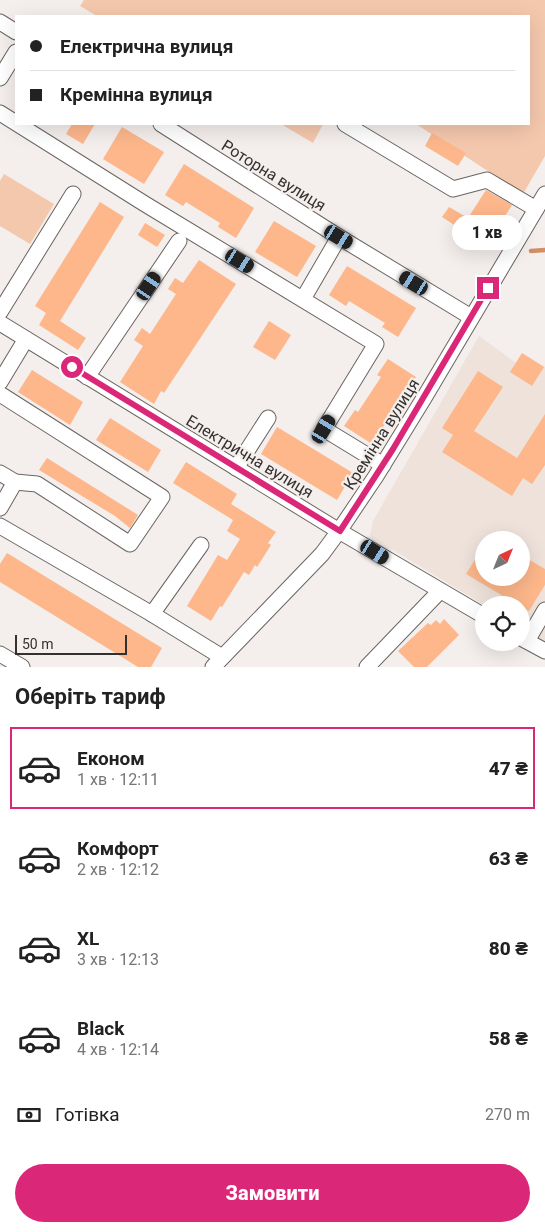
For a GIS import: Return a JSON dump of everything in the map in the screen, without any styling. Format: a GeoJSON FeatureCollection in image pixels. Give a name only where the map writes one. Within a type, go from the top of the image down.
{"type":"FeatureCollection","features":[{"type":"Feature","properties":{"kind":"street"},"geometry":{"type":"LineString","coordinates":[[0,22],[15,31]]}},
{"type":"Feature","properties":{"kind":"street"},"geometry":{"type":"LineString","coordinates":[[0,78],[15,54]]}},
{"type":"Feature","properties":{"kind":"street"},"geometry":{"type":"LineString","coordinates":[[0,113],[15,122]]}},
{"type":"Feature","properties":{"kind":"street"},"geometry":{"type":"LineString","coordinates":[[19,125],[376,344],[324,429],[383,465]]}},
{"type":"Feature","properties":{"kind":"street","name":"Роторна вулиця"},"geometry":{"type":"LineString","coordinates":[[162,125],[339,237],[471,317]]}},
{"type":"Feature","properties":{"kind":"street"},"geometry":{"type":"LineString","coordinates":[[347,125],[453,190],[487,180],[536,209]]}},
{"type":"Feature","properties":{"kind":"street"},"geometry":{"type":"LineString","coordinates":[[0,312],[73,194]]}},
{"type":"Feature","properties":{"kind":"street","name":"Кремінна вулиця"},"geometry":{"type":"LineString","coordinates":[[218,662],[322,554],[340,531],[383,465],[545,194]]}},
{"type":"Feature","properties":{"kind":"street"},"geometry":{"type":"LineString","coordinates":[[303,299],[339,237]]}},
{"type":"Feature","properties":{"kind":"street"},"geometry":{"type":"LineString","coordinates":[[87,377],[179,240]]}},
{"type":"Feature","properties":{"kind":"street","name":"Електрична вулиця"},"geometry":{"type":"LineString","coordinates":[[0,322],[236,468],[475,611]]}},
{"type":"Feature","properties":{"kind":"street"},"geometry":{"type":"LineString","coordinates":[[0,382],[26,339]]}},
{"type":"Feature","properties":{"kind":"street"},"geometry":{"type":"LineString","coordinates":[[0,394],[162,497],[130,544],[37,484],[16,482],[0,473]]}},
{"type":"Feature","properties":{"kind":"street"},"geometry":{"type":"LineString","coordinates":[[236,468],[268,418]]}},
{"type":"Feature","properties":{"kind":"street"},"geometry":{"type":"LineString","coordinates":[[0,508],[16,482]]}},
{"type":"Feature","properties":{"kind":"street"},"geometry":{"type":"LineString","coordinates":[[0,526],[152,614],[218,662]]}},
{"type":"Feature","properties":{"kind":"street"},"geometry":{"type":"LineString","coordinates":[[152,614],[201,545]]}},
{"type":"Feature","properties":{"kind":"street"},"geometry":{"type":"LineString","coordinates":[[366,667],[440,590]]}},
{"type":"Feature","properties":{"kind":"street"},"geometry":{"type":"LineString","coordinates":[[530,631],[545,610]]}},
{"type":"Feature","properties":{"kind":"street"},"geometry":{"type":"LineString","coordinates":[[530,643],[545,651]]}},
{"type":"Feature","properties":{"kind":"street"},"geometry":{"type":"LineString","coordinates":[[0,654],[22,667]]}},
{"type":"Feature","properties":{"kind":"shaded area"},"geometry":{"type":"Polygon","coordinates":[[[84,0],[545,0],[545,156],[523,194],[418,125],[530,125],[530,15],[95,15],[80,6],[84,0]]]}},
{"type":"Feature","properties":{"kind":"shaded area"},"geometry":{"type":"Polygon","coordinates":[[[283,125],[322,125],[313,143],[283,125]]]}},
{"type":"Feature","properties":{"kind":"shaded area"},"geometry":{"type":"Polygon","coordinates":[[[4,174],[54,204],[30,244],[0,226],[0,181],[4,174]]]}},
{"type":"Feature","properties":{"kind":"shaded area"},"geometry":{"type":"Polygon","coordinates":[[[479,336],[516,363],[522,353],[545,367],[545,641],[530,633],[530,596],[475,596],[475,600],[370,536],[373,521],[479,336]]]}},
{"type":"Feature","properties":{"kind":"building"},"geometry":{"type":"Polygon","coordinates":[[[71,125],[94,125],[83,144],[66,134],[71,125]]]}},
{"type":"Feature","properties":{"kind":"building"},"geometry":{"type":"Polygon","coordinates":[[[122,127],[164,152],[144,184],[103,159],[122,127]]]}},
{"type":"Feature","properties":{"kind":"building"},"geometry":{"type":"Polygon","coordinates":[[[432,133],[466,153],[458,166],[425,146],[432,133]]]}},
{"type":"Feature","properties":{"kind":"building"},"geometry":{"type":"Polygon","coordinates":[[[184,164],[254,208],[236,238],[218,227],[220,223],[186,202],[183,206],[165,195],[184,164]]]}},
{"type":"Feature","properties":{"kind":"building"},"geometry":{"type":"Polygon","coordinates":[[[486,190],[512,205],[495,232],[484,226],[476,239],[442,217],[449,207],[468,218],[486,190]]]}},
{"type":"Feature","properties":{"kind":"building"},"geometry":{"type":"Polygon","coordinates":[[[100,202],[124,217],[60,321],[86,338],[78,350],[39,325],[46,313],[35,306],[100,202]]]}},
{"type":"Feature","properties":{"kind":"building"},"geometry":{"type":"Polygon","coordinates":[[[274,221],[316,246],[297,277],[255,252],[274,221]]]}},
{"type":"Feature","properties":{"kind":"building"},"geometry":{"type":"Polygon","coordinates":[[[145,223],[165,235],[157,247],[138,235],[145,223]]]}},
{"type":"Feature","properties":{"kind":"building"},"geometry":{"type":"Polygon","coordinates":[[[199,260],[236,284],[164,393],[161,391],[154,404],[120,382],[143,346],[134,340],[142,328],[150,334],[176,294],[168,289],[175,278],[183,283],[199,260]]]}},
{"type":"Feature","properties":{"kind":"building"},"geometry":{"type":"Polygon","coordinates":[[[347,266],[416,308],[398,337],[382,327],[385,323],[349,301],[346,306],[329,295],[347,266]]]}},
{"type":"Feature","properties":{"kind":"building"},"geometry":{"type":"Polygon","coordinates":[[[269,321],[291,335],[275,360],[253,347],[269,321]]]}},
{"type":"Feature","properties":{"kind":"building"},"geometry":{"type":"Polygon","coordinates":[[[522,353],[544,367],[532,386],[510,372],[522,353]]]}},
{"type":"Feature","properties":{"kind":"building"},"geometry":{"type":"Polygon","coordinates":[[[388,359],[416,377],[372,444],[344,426],[355,410],[358,412],[381,377],[377,375],[388,359]]]}},
{"type":"Feature","properties":{"kind":"building"},"geometry":{"type":"Polygon","coordinates":[[[32,370],[83,402],[70,425],[18,392],[32,370]]]}},
{"type":"Feature","properties":{"kind":"building"},"geometry":{"type":"Polygon","coordinates":[[[478,371],[503,387],[474,431],[517,458],[545,414],[545,465],[532,484],[523,478],[512,496],[442,452],[453,435],[442,428],[478,371]]]}},
{"type":"Feature","properties":{"kind":"building"},"geometry":{"type":"Polygon","coordinates":[[[110,418],[161,450],[148,472],[96,440],[110,418]]]}},
{"type":"Feature","properties":{"kind":"building"},"geometry":{"type":"Polygon","coordinates":[[[277,427],[353,473],[337,500],[261,454],[277,427]]]}},
{"type":"Feature","properties":{"kind":"building"},"geometry":{"type":"Polygon","coordinates":[[[47,458],[138,515],[130,528],[115,516],[39,470],[47,458]]]}},
{"type":"Feature","properties":{"kind":"building"},"geometry":{"type":"Polygon","coordinates":[[[186,462],[237,494],[231,504],[276,532],[268,543],[271,545],[257,567],[255,565],[249,575],[244,572],[211,621],[187,606],[218,555],[227,560],[240,539],[227,531],[233,520],[173,483],[186,462]]]}},
{"type":"Feature","properties":{"kind":"building"},"geometry":{"type":"Polygon","coordinates":[[[7,553],[162,648],[151,667],[138,667],[0,582],[0,564],[7,553]]]}},
{"type":"Feature","properties":{"kind":"building"},"geometry":{"type":"Polygon","coordinates":[[[475,560],[475,579],[466,574],[475,560]]]}},
{"type":"Feature","properties":{"kind":"building"},"geometry":{"type":"Polygon","coordinates":[[[530,560],[545,569],[545,585],[530,609],[530,596],[503,596],[486,586],[530,586],[530,560]]]}},
{"type":"Feature","properties":{"kind":"building"},"geometry":{"type":"Polygon","coordinates":[[[444,619],[459,635],[427,667],[414,667],[398,651],[428,623],[431,625],[436,620],[440,624],[444,619]]]}},
{"type":"Feature","properties":{"kind":"waterway"},"geometry":{"type":"LineString","coordinates":[[531,251],[545,250]]}},
{"type":"Feature","properties":{"kind":"route"},"geometry":{"type":"LineString","coordinates":[[72,367],[340,531],[393,449],[488,288]]}}]}
